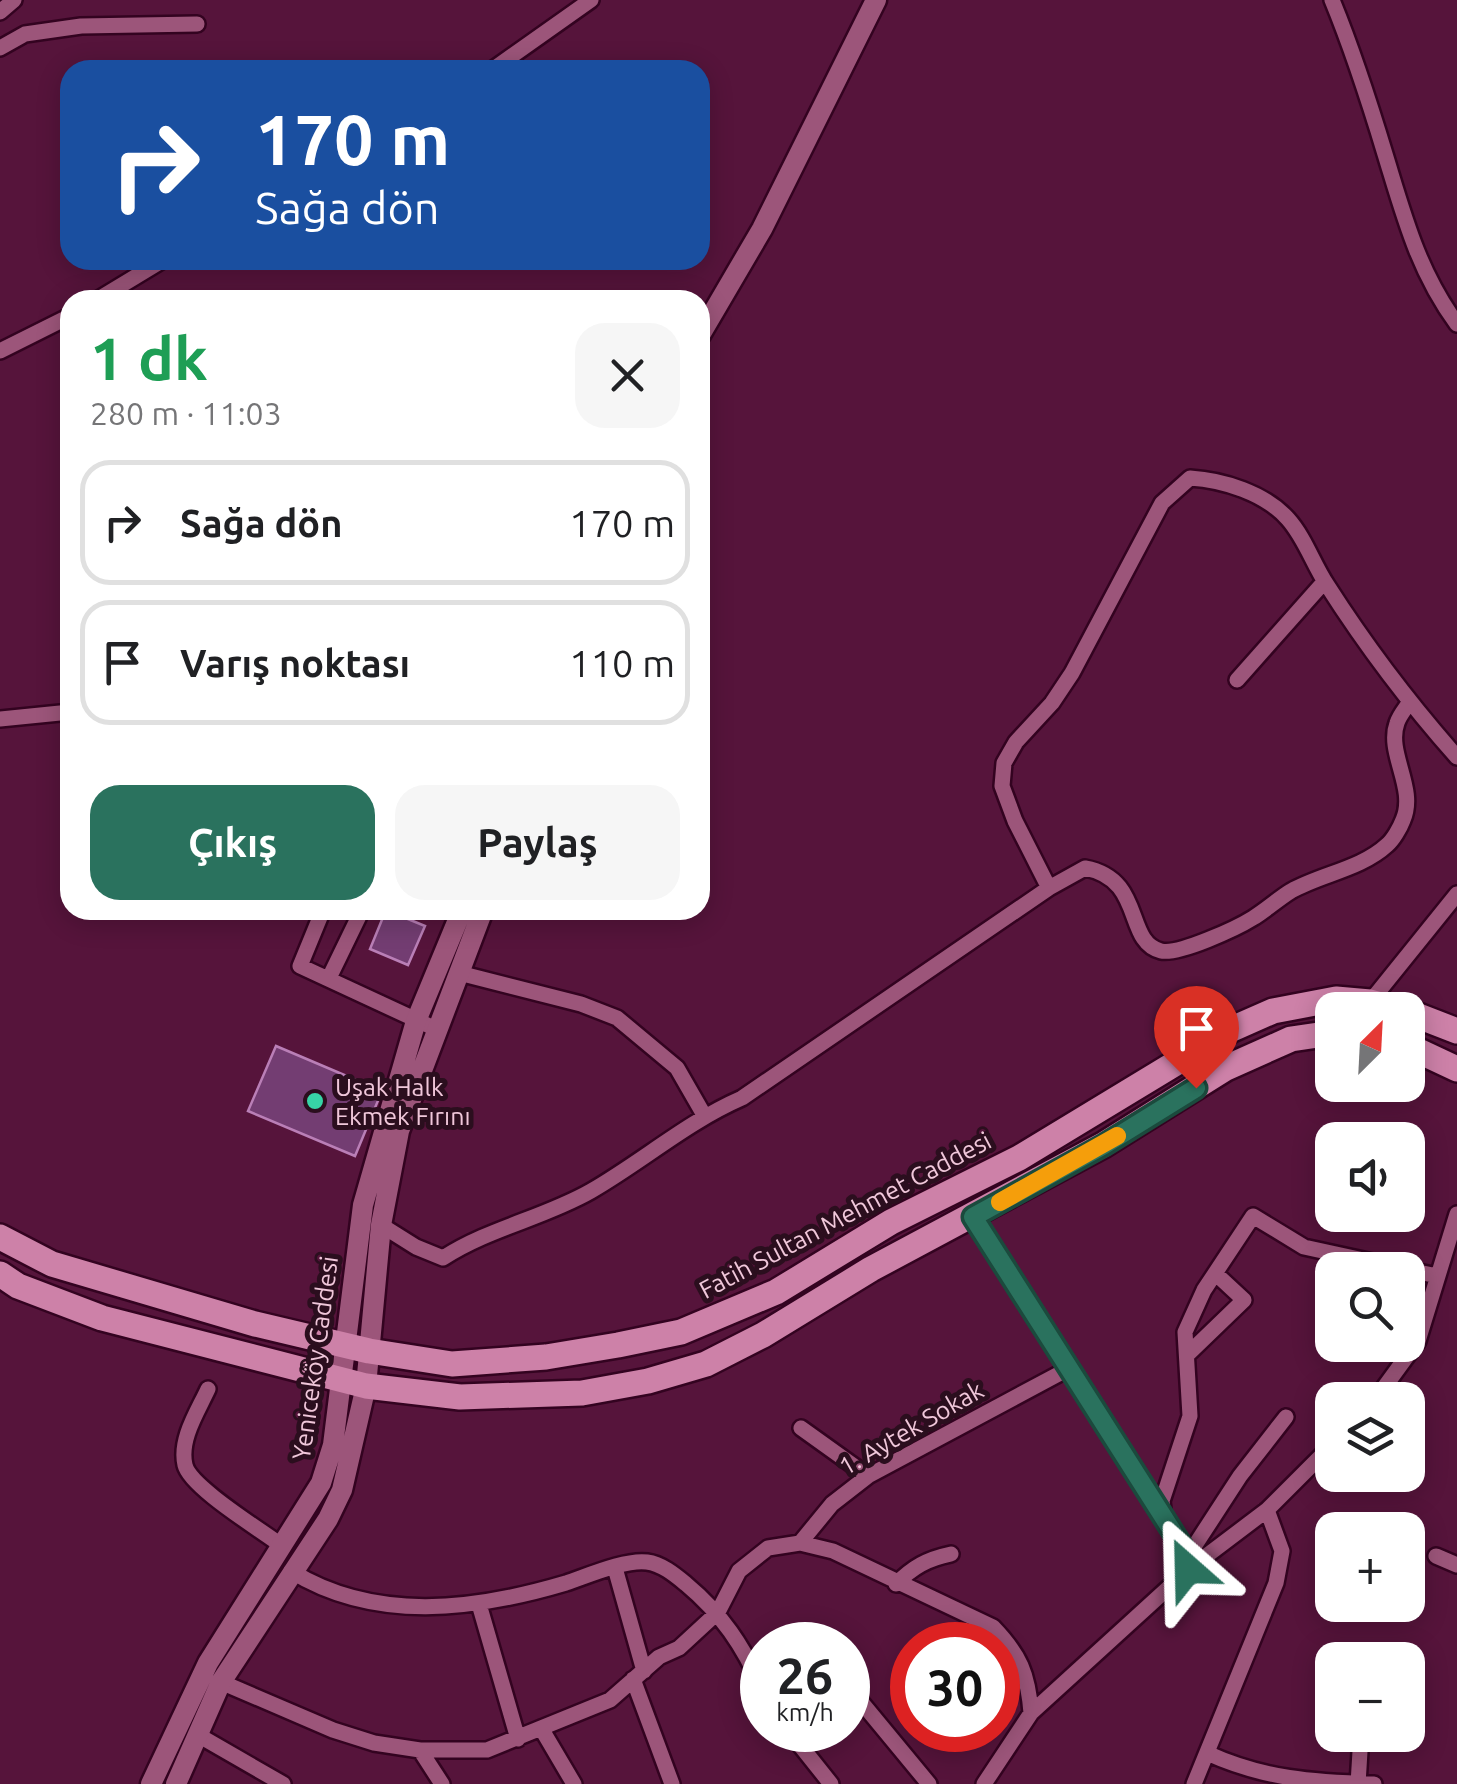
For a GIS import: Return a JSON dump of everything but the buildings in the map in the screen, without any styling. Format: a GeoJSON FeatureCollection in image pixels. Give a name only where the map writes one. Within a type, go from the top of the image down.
{"type":"FeatureCollection","features":[{"type":"Feature","properties":{"kind":"main road","name":"Fatih Sultan Mehmet Caddesi"},"geometry":{"type":"LineString","coordinates":[[0,1237],[52,1264],[343,1346],[452,1364],[546,1356],[681,1332],[776,1292],[892,1222],[1019,1158],[1232,1029],[1273,1012],[1315,1002]]}},
{"type":"Feature","properties":{"kind":"main road"},"geometry":{"type":"LineString","coordinates":[[1425,1019],[1457,1031]]}},
{"type":"Feature","properties":{"kind":"main road"},"geometry":{"type":"LineString","coordinates":[[0,1274],[18,1286],[102,1318],[366,1386],[460,1397],[582,1392],[648,1381],[706,1364],[763,1335],[872,1269],[1104,1145],[1226,1068],[1292,1039],[1315,1036]]}},
{"type":"Feature","properties":{"kind":"main road"},"geometry":{"type":"LineString","coordinates":[[1425,1054],[1457,1069]]}},
{"type":"Feature","properties":{"kind":"street"},"geometry":{"type":"LineString","coordinates":[[0,12],[14,0]]}},
{"type":"Feature","properties":{"kind":"street"},"geometry":{"type":"LineString","coordinates":[[506,60],[591,0]]}},
{"type":"Feature","properties":{"kind":"street"},"geometry":{"type":"LineString","coordinates":[[710,318],[762,229],[876,0]]}},
{"type":"Feature","properties":{"kind":"street"},"geometry":{"type":"LineString","coordinates":[[1332,0],[1358,62],[1414,248],[1434,292],[1457,324]]}},
{"type":"Feature","properties":{"kind":"street"},"geometry":{"type":"LineString","coordinates":[[0,48],[25,34],[81,26],[196,24]]}},
{"type":"Feature","properties":{"kind":"street"},"geometry":{"type":"LineString","coordinates":[[114,290],[147,270]]}},
{"type":"Feature","properties":{"kind":"street"},"geometry":{"type":"LineString","coordinates":[[0,351],[60,322]]}},
{"type":"Feature","properties":{"kind":"street"},"geometry":{"type":"LineString","coordinates":[[54,326],[60,331]]}},
{"type":"Feature","properties":{"kind":"street"},"geometry":{"type":"LineString","coordinates":[[1049,888],[1002,786],[1004,763],[1072,672],[1162,503],[1190,478],[1216,480],[1270,503],[1287,518],[1324,582],[1408,703],[1457,758]]}},
{"type":"Feature","properties":{"kind":"street"},"geometry":{"type":"LineString","coordinates":[[1238,680],[1324,582]]}},
{"type":"Feature","properties":{"kind":"street"},"geometry":{"type":"LineString","coordinates":[[381,1225],[416,1247],[444,1258],[472,1240],[590,1192],[704,1115],[742,1098],[1049,888],[1085,868],[1103,871],[1128,898],[1144,941],[1156,950],[1172,952],[1250,920],[1292,891],[1367,859],[1389,844],[1405,817],[1406,796],[1395,736],[1408,703]]}},
{"type":"Feature","properties":{"kind":"street"},"geometry":{"type":"LineString","coordinates":[[0,719],[60,713]]}},
{"type":"Feature","properties":{"kind":"street"},"geometry":{"type":"LineString","coordinates":[[1378,992],[1457,894]]}},
{"type":"Feature","properties":{"kind":"street"},"geometry":{"type":"LineString","coordinates":[[319,920],[300,966],[426,1025]]}},
{"type":"Feature","properties":{"kind":"street"},"geometry":{"type":"LineString","coordinates":[[329,978],[357,920]]}},
{"type":"Feature","properties":{"kind":"street","name":"Yeniceköy Caddesi"},"geometry":{"type":"LineString","coordinates":[[150,1784],[208,1663],[321,1483],[333,1445],[363,1206],[459,920]]}},
{"type":"Feature","properties":{"kind":"street","name":"Yeniceköy Caddesi"},"geometry":{"type":"LineString","coordinates":[[176,1784],[221,1682],[328,1520],[342,1490],[366,1386],[381,1225],[399,1132],[426,1025],[459,973],[479,920]]}},
{"type":"Feature","properties":{"kind":"street"},"geometry":{"type":"LineString","coordinates":[[459,973],[581,1004],[617,1018],[677,1068],[704,1115]]}},
{"type":"Feature","properties":{"kind":"street"},"geometry":{"type":"LineString","coordinates":[[1388,1382],[1418,1341],[1457,1214]]}},
{"type":"Feature","properties":{"kind":"street"},"geometry":{"type":"LineString","coordinates":[[1164,1518],[1162,1501],[1190,1416],[1186,1332],[1191,1317],[1253,1216],[1304,1247],[1438,1276]]}},
{"type":"Feature","properties":{"kind":"street"},"geometry":{"type":"LineString","coordinates":[[973,1217],[1164,1518],[1188,1563]]}},
{"type":"Feature","properties":{"kind":"street"},"geometry":{"type":"LineString","coordinates":[[1187,1355],[1244,1300],[1216,1274]]}},
{"type":"Feature","properties":{"kind":"street","name":"1. Aytek Sokak"},"geometry":{"type":"LineString","coordinates":[[800,1543],[832,1504],[868,1476],[1068,1369]]}},
{"type":"Feature","properties":{"kind":"street"},"geometry":{"type":"LineString","coordinates":[[208,1390],[186,1437],[185,1466],[197,1483],[282,1546]]}},
{"type":"Feature","properties":{"kind":"street"},"geometry":{"type":"LineString","coordinates":[[1188,1563],[1240,1476],[1286,1417]]}},
{"type":"Feature","properties":{"kind":"street"},"geometry":{"type":"LineString","coordinates":[[801,1428],[868,1476]]}},
{"type":"Feature","properties":{"kind":"street"},"geometry":{"type":"LineString","coordinates":[[984,1784],[1031,1713],[1188,1563],[1266,1510],[1315,1462]]}},
{"type":"Feature","properties":{"kind":"street"},"geometry":{"type":"LineString","coordinates":[[1194,1784],[1276,1583],[1282,1550],[1266,1510]]}},
{"type":"Feature","properties":{"kind":"street"},"geometry":{"type":"LineString","coordinates":[[221,1682],[333,1730],[374,1742],[420,1750],[486,1750],[610,1700],[659,1657],[679,1648],[718,1612],[739,1571],[768,1548],[800,1543],[833,1551],[993,1627],[1012,1647],[1028,1680],[1031,1713]]}},
{"type":"Feature","properties":{"kind":"street"},"geometry":{"type":"LineString","coordinates":[[896,1584],[913,1567],[952,1554]]}},
{"type":"Feature","properties":{"kind":"street"},"geometry":{"type":"LineString","coordinates":[[1436,1556],[1457,1565]]}},
{"type":"Feature","properties":{"kind":"street"},"geometry":{"type":"LineString","coordinates":[[291,1571],[322,1590],[364,1600],[400,1606],[479,1604],[645,1561],[673,1573],[718,1612],[740,1642]]}},
{"type":"Feature","properties":{"kind":"street"},"geometry":{"type":"LineString","coordinates":[[615,1568],[638,1675],[672,1784]]}},
{"type":"Feature","properties":{"kind":"street"},"geometry":{"type":"LineString","coordinates":[[479,1604],[518,1739]]}},
{"type":"Feature","properties":{"kind":"street"},"geometry":{"type":"LineString","coordinates":[[870,1713],[929,1784]]}},
{"type":"Feature","properties":{"kind":"street"},"geometry":{"type":"LineString","coordinates":[[541,1728],[574,1784]]}},
{"type":"Feature","properties":{"kind":"street"},"geometry":{"type":"LineString","coordinates":[[198,1735],[283,1784]]}},
{"type":"Feature","properties":{"kind":"street"},"geometry":{"type":"LineString","coordinates":[[420,1750],[442,1784]]}},
{"type":"Feature","properties":{"kind":"street"},"geometry":{"type":"LineString","coordinates":[[806,1752],[831,1784]]}},
{"type":"Feature","properties":{"kind":"street"},"geometry":{"type":"LineString","coordinates":[[1358,1784],[1360,1752]]}},
{"type":"Feature","properties":{"kind":"street"},"geometry":{"type":"LineString","coordinates":[[1207,1754],[1242,1770],[1282,1778],[1325,1784],[1374,1784]]}},
{"type":"Feature","properties":{"kind":"slow traffic"},"geometry":{"type":"LineString","coordinates":[[1000,1202],[1117,1136]]}},
{"type":"Feature","properties":{"kind":"place","name":"Uşak Halk Ekmek Fırını"},"geometry":{"type":"Point","coordinates":[315,1101]}},
{"type":"Feature","properties":{"kind":"route"},"geometry":{"type":"LineString","coordinates":[[1188,1569],[1188,1556],[973,1217],[1104,1145],[1196,1088]]}}]}
